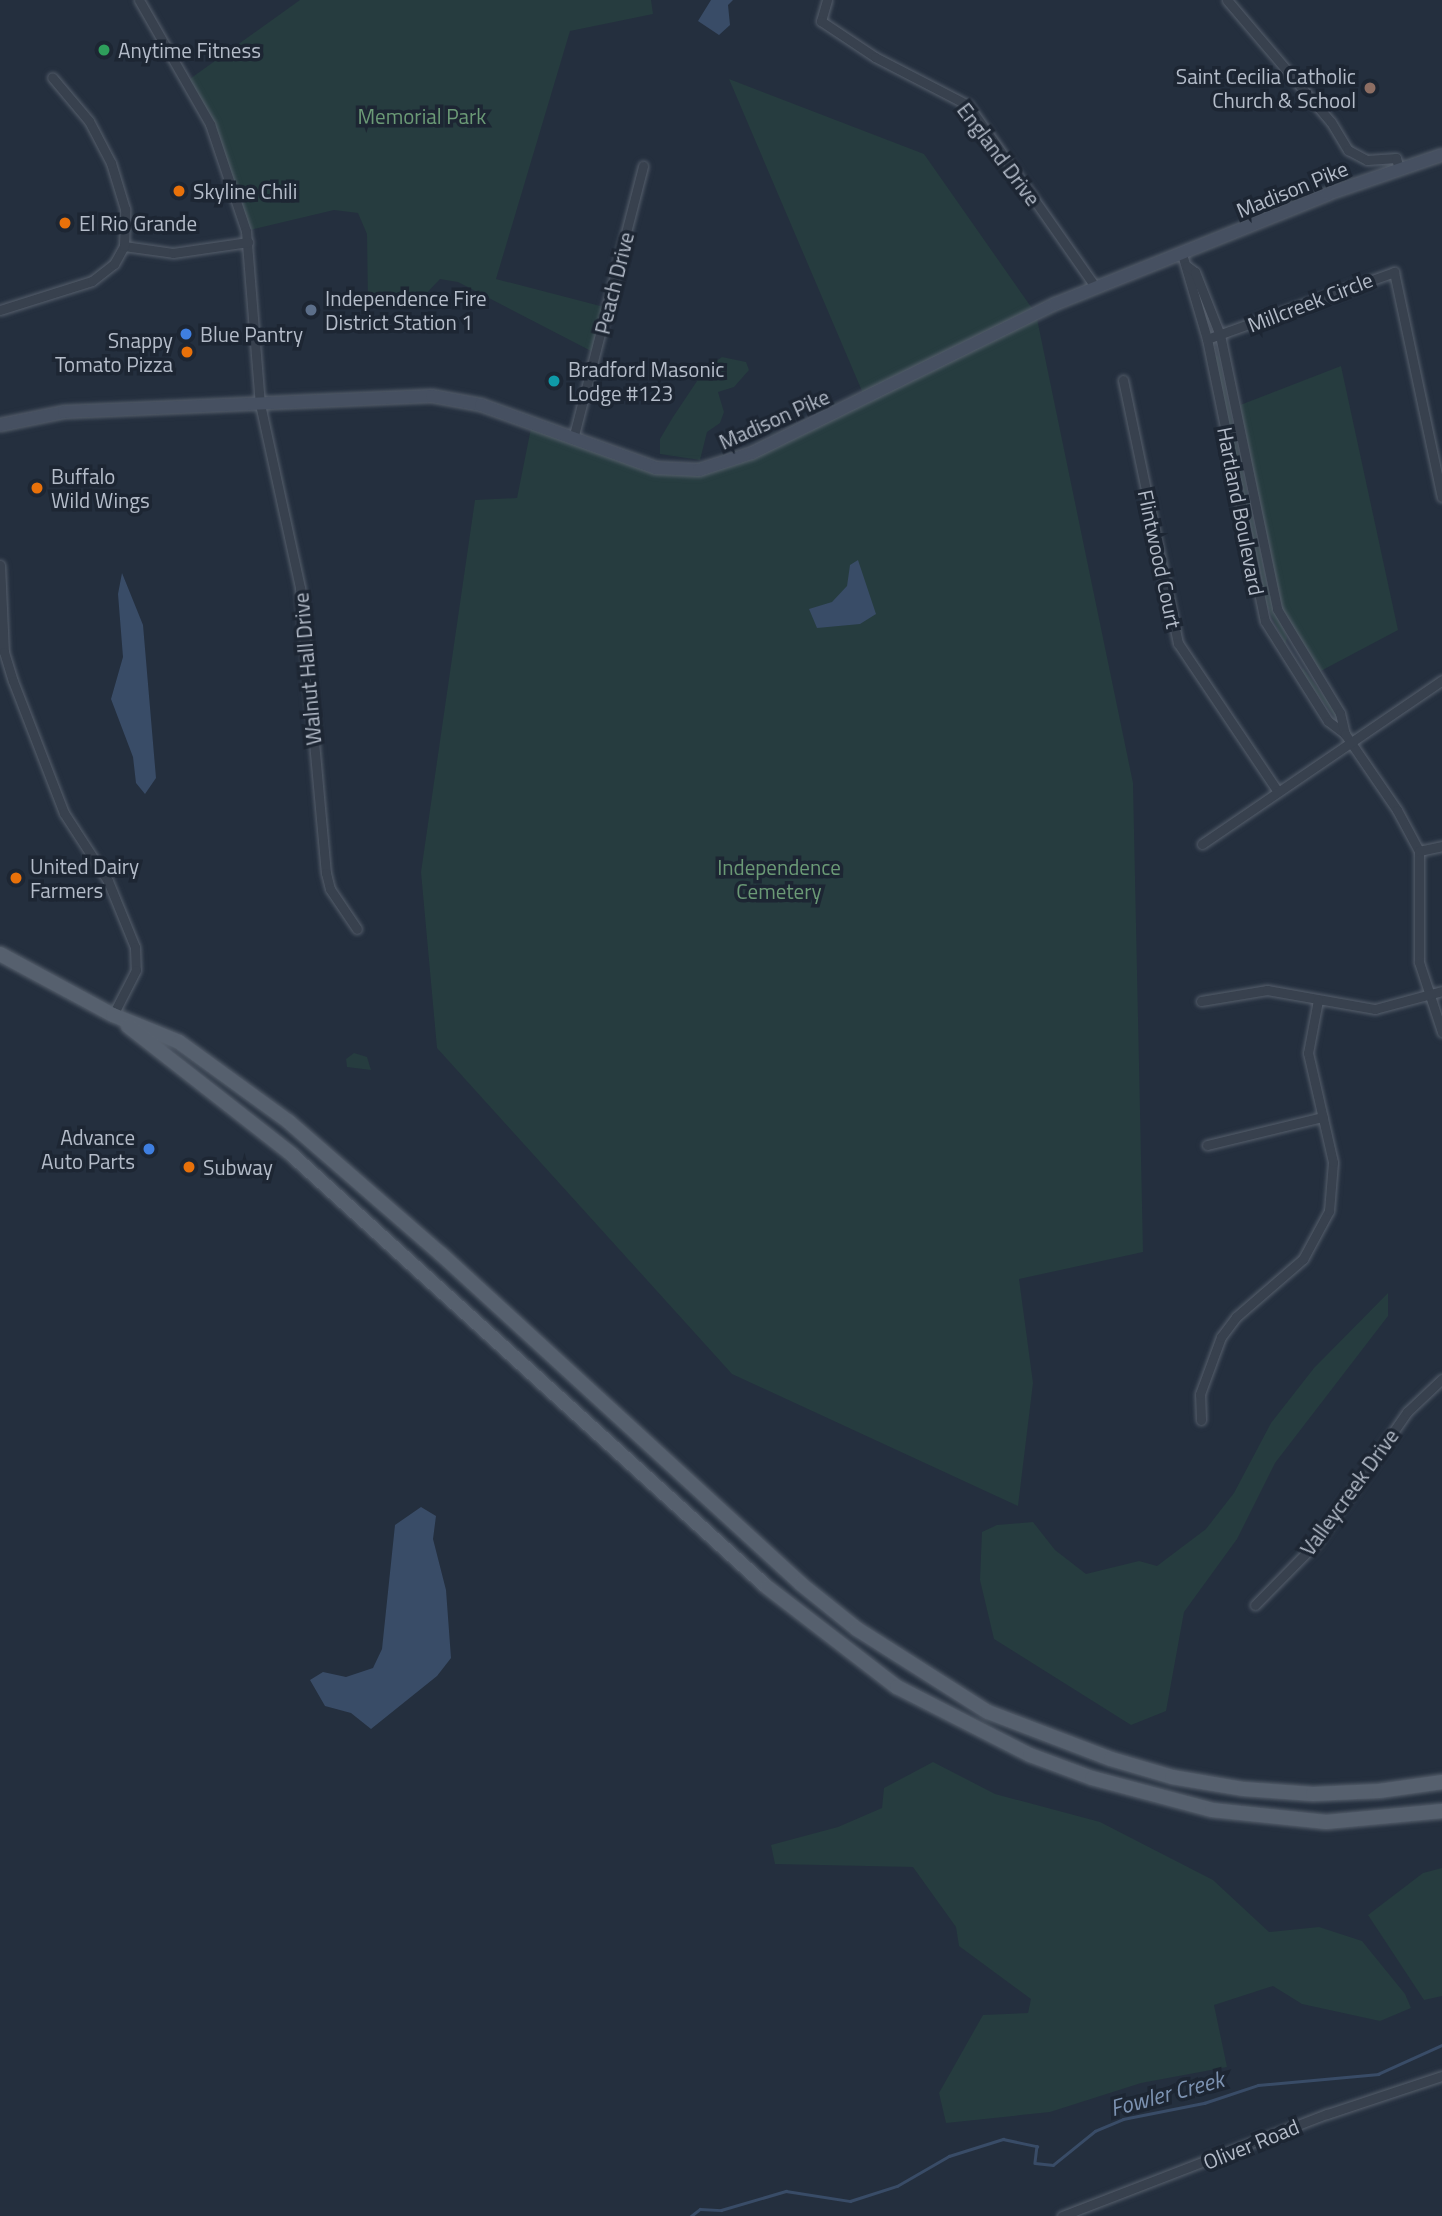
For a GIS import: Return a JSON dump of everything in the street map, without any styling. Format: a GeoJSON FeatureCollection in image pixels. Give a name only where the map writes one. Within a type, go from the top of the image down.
{"type":"FeatureCollection","features":[{"type":"Feature","properties":{"kind":"main road","name":"Madison Pike"},"geometry":{"type":"LineString","coordinates":[[0,425],[64,412],[432,396],[481,405],[656,468],[711,468],[764,448],[1096,288],[1184,260],[1399,169],[1442,155]]}},
{"type":"Feature","properties":{"kind":"main road"},"geometry":{"type":"LineString","coordinates":[[0,954],[113,1014],[179,1042],[289,1122],[441,1254],[801,1584],[857,1629],[988,1712],[1111,1759],[1172,1777],[1244,1789],[1313,1794],[1379,1791],[1442,1782]]}},
{"type":"Feature","properties":{"kind":"main road"},"geometry":{"type":"LineString","coordinates":[[113,1014],[291,1154],[767,1587],[897,1687],[1030,1755],[1092,1778],[1212,1810],[1326,1822],[1442,1811]]}},
{"type":"Feature","properties":{"kind":"street","name":"Walnut Hall Drive"},"geometry":{"type":"LineString","coordinates":[[139,0],[210,124],[248,242],[260,404],[300,588],[326,873],[330,889],[357,929]]}},
{"type":"Feature","properties":{"kind":"street","name":"England Drive"},"geometry":{"type":"LineString","coordinates":[[827,0],[821,21],[875,57],[968,105],[1096,288]]}},
{"type":"Feature","properties":{"kind":"street"},"geometry":{"type":"LineString","coordinates":[[1227,0],[1331,122],[1348,150],[1367,160],[1396,158],[1399,169]]}},
{"type":"Feature","properties":{"kind":"street"},"geometry":{"type":"LineString","coordinates":[[0,310],[92,281],[114,264],[124,246],[125,209],[111,163],[89,121],[52,77]]}},
{"type":"Feature","properties":{"kind":"street","name":"Peach Drive"},"geometry":{"type":"LineString","coordinates":[[573,439],[643,166]]}},
{"type":"Feature","properties":{"kind":"street"},"geometry":{"type":"LineString","coordinates":[[124,246],[173,253],[248,242]]}},
{"type":"Feature","properties":{"kind":"street","name":"Hartland Boulevard"},"geometry":{"type":"LineString","coordinates":[[1184,260],[1195,272],[1220,335],[1277,609],[1340,713],[1348,738],[1419,851]]}},
{"type":"Feature","properties":{"kind":"street","name":"Hartland Boulevard"},"geometry":{"type":"LineString","coordinates":[[1184,260],[1186,279],[1207,339],[1265,621],[1328,721],[1348,738]]}},
{"type":"Feature","properties":{"kind":"street","name":"Millcreek Circle"},"geometry":{"type":"LineString","coordinates":[[1207,339],[1394,272],[1442,497]]}},
{"type":"Feature","properties":{"kind":"street","name":"Flintwood Court"},"geometry":{"type":"LineString","coordinates":[[1123,380],[1178,643],[1278,792]]}},
{"type":"Feature","properties":{"kind":"street"},"geometry":{"type":"LineString","coordinates":[[0,565],[5,652],[13,681],[64,813],[108,881],[135,947],[136,970],[113,1014]]}},
{"type":"Feature","properties":{"kind":"street"},"geometry":{"type":"LineString","coordinates":[[1202,844],[1278,792],[1348,738],[1442,680]]}},
{"type":"Feature","properties":{"kind":"street"},"geometry":{"type":"LineString","coordinates":[[1442,846],[1419,851],[1418,945],[1426,995],[1442,1032]]}},
{"type":"Feature","properties":{"kind":"street"},"geometry":{"type":"LineString","coordinates":[[1201,1001],[1267,990],[1376,1009],[1442,991]]}},
{"type":"Feature","properties":{"kind":"street"},"geometry":{"type":"LineString","coordinates":[[1201,1420],[1199,1394],[1221,1337],[1303,1259],[1325,1220],[1334,1182],[1308,1053],[1318,1000]]}},
{"type":"Feature","properties":{"kind":"street"},"geometry":{"type":"LineString","coordinates":[[1207,1145],[1323,1117]]}},
{"type":"Feature","properties":{"kind":"street","name":"Valleycreek Drive"},"geometry":{"type":"LineString","coordinates":[[1255,1605],[1317,1543],[1407,1412],[1442,1380]]}},
{"type":"Feature","properties":{"kind":"street","name":"Oliver Road"},"geometry":{"type":"LineString","coordinates":[[1062,2216],[1327,2114],[1442,2076]]}},
{"type":"Feature","properties":{"kind":"green space","name":"Memorial Park"},"geometry":{"type":"Polygon","coordinates":[[[300,0],[651,0],[653,14],[570,31],[496,279],[608,308],[595,353],[458,282],[440,279],[419,301],[368,304],[367,234],[358,213],[334,210],[246,231],[237,199],[187,81],[300,0]]]}},
{"type":"Feature","properties":{"kind":"green space","name":"Independence Cemetery"},"geometry":{"type":"Polygon","coordinates":[[[729,79],[924,154],[1036,314],[1133,783],[1143,1252],[1019,1279],[1033,1383],[1018,1506],[732,1374],[437,1048],[421,872],[475,500],[517,498],[532,423],[630,461],[699,470],[865,398],[729,79]]]}},
{"type":"Feature","properties":{"kind":"green space"},"geometry":{"type":"Polygon","coordinates":[[[1218,355],[1267,584],[1287,638],[1285,644],[1263,598],[1215,356],[1218,355]]]}},
{"type":"Feature","properties":{"kind":"green space"},"geometry":{"type":"Polygon","coordinates":[[[722,357],[746,362],[749,370],[734,387],[718,392],[724,412],[720,423],[707,432],[700,460],[660,454],[660,439],[673,417],[705,369],[722,357]]]}},
{"type":"Feature","properties":{"kind":"green space"},"geometry":{"type":"Polygon","coordinates":[[[1341,366],[1398,630],[1315,674],[1277,609],[1235,407],[1341,366]]]}},
{"type":"Feature","properties":{"kind":"green space"},"geometry":{"type":"Polygon","coordinates":[[[1303,668],[1337,714],[1336,718],[1301,673],[1303,668]]]}},
{"type":"Feature","properties":{"kind":"green space"},"geometry":{"type":"Polygon","coordinates":[[[354,1053],[367,1057],[371,1070],[347,1067],[346,1059],[354,1053]]]}},
{"type":"Feature","properties":{"kind":"green space"},"geometry":{"type":"Polygon","coordinates":[[[1388,1293],[1388,1316],[1275,1463],[1237,1539],[1184,1612],[1166,1711],[1131,1725],[994,1639],[980,1580],[982,1532],[997,1525],[1033,1522],[1055,1550],[1086,1574],[1139,1561],[1157,1566],[1206,1529],[1234,1493],[1271,1423],[1314,1368],[1388,1293]]]}},
{"type":"Feature","properties":{"kind":"green space"},"geometry":{"type":"Polygon","coordinates":[[[933,1762],[995,1794],[1100,1822],[1213,1880],[1269,1932],[1319,1927],[1362,1941],[1405,1994],[1411,2008],[1380,2021],[1302,2004],[1273,1986],[1214,2005],[1227,2067],[1141,2083],[1050,2112],[946,2123],[939,2093],[983,2015],[1028,2013],[1031,1999],[959,1946],[956,1927],[913,1867],[775,1864],[771,1845],[838,1827],[882,1808],[884,1788],[933,1762]]]}},
{"type":"Feature","properties":{"kind":"green space"},"geometry":{"type":"Polygon","coordinates":[[[1442,1868],[1442,1996],[1424,2000],[1368,1915],[1423,1873],[1442,1868]]]}},
{"type":"Feature","properties":{"kind":"water"},"geometry":{"type":"Polygon","coordinates":[[[711,0],[733,0],[728,5],[730,25],[719,35],[698,21],[711,0]]]}},
{"type":"Feature","properties":{"kind":"water"},"geometry":{"type":"Polygon","coordinates":[[[858,560],[876,614],[860,624],[817,628],[809,609],[832,602],[847,586],[850,565],[858,560]]]}},
{"type":"Feature","properties":{"kind":"water"},"geometry":{"type":"Polygon","coordinates":[[[122,573],[143,625],[156,778],[145,794],[136,783],[133,757],[111,699],[123,657],[118,594],[122,573]]]}},
{"type":"Feature","properties":{"kind":"water"},"geometry":{"type":"Polygon","coordinates":[[[421,1507],[436,1516],[433,1539],[446,1590],[451,1658],[437,1676],[371,1729],[351,1713],[325,1706],[310,1680],[323,1672],[346,1677],[373,1668],[382,1649],[395,1525],[421,1507]]]}},
{"type":"Feature","properties":{"kind":"waterway","name":"Fowler Creek"},"geometry":{"type":"LineString","coordinates":[[691,2216],[700,2209],[721,2210],[786,2191],[850,2201],[897,2186],[949,2156],[1003,2139],[1037,2146],[1035,2163],[1053,2165],[1095,2131],[1123,2119],[1204,2103],[1258,2085],[1378,2074],[1442,2045]]}},
{"type":"Feature","properties":{"kind":"place","name":"Anytime Fitness"},"geometry":{"type":"Point","coordinates":[104,50]}},
{"type":"Feature","properties":{"kind":"place","name":"Saint Cecilia Catholic Church & School"},"geometry":{"type":"Point","coordinates":[1370,88]}},
{"type":"Feature","properties":{"kind":"place","name":"Skyline Chili"},"geometry":{"type":"Point","coordinates":[179,191]}},
{"type":"Feature","properties":{"kind":"place","name":"El Rio Grande"},"geometry":{"type":"Point","coordinates":[65,223]}},
{"type":"Feature","properties":{"kind":"place","name":"Independence Fire District Station 1"},"geometry":{"type":"Point","coordinates":[311,310]}},
{"type":"Feature","properties":{"kind":"place","name":"Blue Pantry"},"geometry":{"type":"Point","coordinates":[186,334]}},
{"type":"Feature","properties":{"kind":"place","name":"Snappy Tomato Pizza"},"geometry":{"type":"Point","coordinates":[187,352]}},
{"type":"Feature","properties":{"kind":"place","name":"Bradford Masonic Lodge #123"},"geometry":{"type":"Point","coordinates":[554,381]}},
{"type":"Feature","properties":{"kind":"place","name":"Buffalo Wild Wings"},"geometry":{"type":"Point","coordinates":[37,488]}},
{"type":"Feature","properties":{"kind":"place","name":"United Dairy Farmers"},"geometry":{"type":"Point","coordinates":[16,878]}},
{"type":"Feature","properties":{"kind":"place","name":"Advance Auto Parts"},"geometry":{"type":"Point","coordinates":[149,1149]}},
{"type":"Feature","properties":{"kind":"place","name":"Subway"},"geometry":{"type":"Point","coordinates":[189,1167]}}]}
